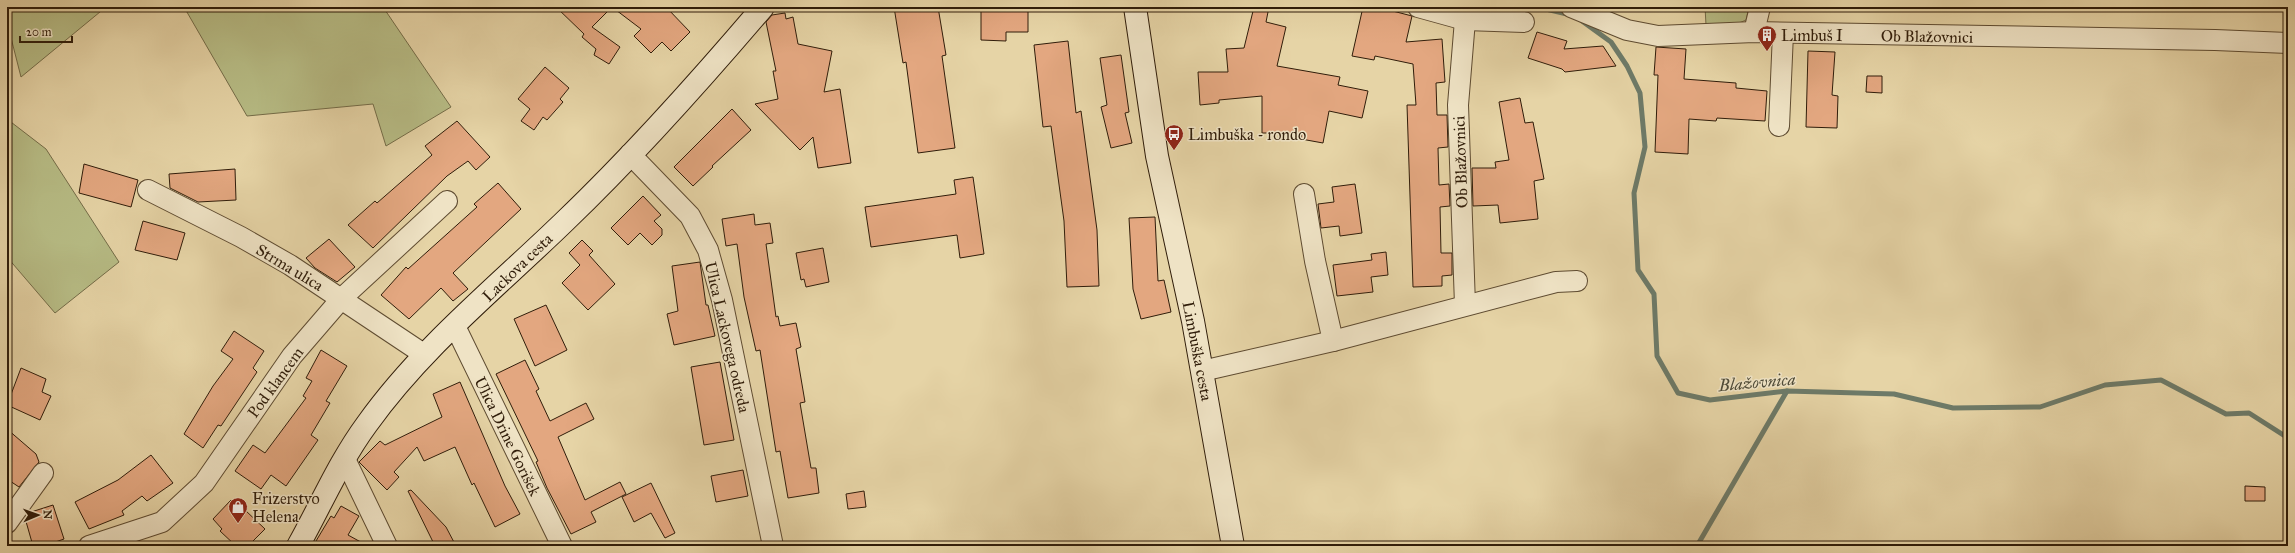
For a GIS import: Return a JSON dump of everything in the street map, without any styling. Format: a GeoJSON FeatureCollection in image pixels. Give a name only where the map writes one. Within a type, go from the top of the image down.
{"type":"FeatureCollection","features":[{"type":"Feature","properties":{"kind":"street","name":"Lackova cesta"},"geometry":{"type":"LineString","coordinates":[[298,546],[345,459],[366,425],[387,397],[425,355],[567,219],[630,154],[763,7]]}},
{"type":"Feature","properties":{"kind":"street","name":"Limbuška cesta"},"geometry":{"type":"LineString","coordinates":[[1135,7],[1157,156],[1202,370],[1233,546]]}},
{"type":"Feature","properties":{"kind":"street"},"geometry":{"type":"LineString","coordinates":[[1418,7],[1465,20],[1524,22]]}},
{"type":"Feature","properties":{"kind":"street","name":"Ob Blažovnici"},"geometry":{"type":"LineString","coordinates":[[1571,7],[1627,30],[1658,36],[1754,32],[2215,40],[2288,43]]}},
{"type":"Feature","properties":{"kind":"street"},"geometry":{"type":"LineString","coordinates":[[1754,32],[1760,7]]}},
{"type":"Feature","properties":{"kind":"street","name":"Ob Blažovnici"},"geometry":{"type":"LineString","coordinates":[[1465,20],[1458,105],[1465,305]]}},
{"type":"Feature","properties":{"kind":"street"},"geometry":{"type":"LineString","coordinates":[[1779,126],[1783,33]]}},
{"type":"Feature","properties":{"kind":"street","name":"Ulica Lackovega odreda"},"geometry":{"type":"LineString","coordinates":[[630,154],[690,216],[708,250],[722,300],[773,546]]}},
{"type":"Feature","properties":{"kind":"street","name":"Strma ulica"},"geometry":{"type":"LineString","coordinates":[[148,190],[241,237],[342,298],[425,355]]}},
{"type":"Feature","properties":{"kind":"street"},"geometry":{"type":"LineString","coordinates":[[1304,194],[1315,261],[1333,341]]}},
{"type":"Feature","properties":{"kind":"street","name":"Pod klancem"},"geometry":{"type":"LineString","coordinates":[[92,545],[162,522],[204,483],[292,356],[342,298],[447,201]]}},
{"type":"Feature","properties":{"kind":"street"},"geometry":{"type":"LineString","coordinates":[[1202,370],[1333,341],[1556,282],[1577,281]]}},
{"type":"Feature","properties":{"kind":"street","name":"Ulica Drine Gorišek"},"geometry":{"type":"LineString","coordinates":[[455,326],[562,546]]}},
{"type":"Feature","properties":{"kind":"street"},"geometry":{"type":"LineString","coordinates":[[345,459],[387,546]]}},
{"type":"Feature","properties":{"kind":"street"},"geometry":{"type":"LineString","coordinates":[[7,523],[43,473]]}},
{"type":"Feature","properties":{"kind":"green space"},"geometry":{"type":"Polygon","coordinates":[[[7,7],[106,7],[21,77],[7,22],[7,7]]]}},
{"type":"Feature","properties":{"kind":"green space"},"geometry":{"type":"Polygon","coordinates":[[[184,7],[383,7],[451,107],[386,146],[373,104],[247,116],[184,7]]]}},
{"type":"Feature","properties":{"kind":"green space"},"geometry":{"type":"Polygon","coordinates":[[[1705,7],[1749,7],[1746,20],[1732,26],[1706,25],[1705,7]]]}},
{"type":"Feature","properties":{"kind":"green space"},"geometry":{"type":"Polygon","coordinates":[[[7,119],[46,149],[119,262],[55,313],[7,257],[7,119]]]}},
{"type":"Feature","properties":{"kind":"building"},"geometry":{"type":"Polygon","coordinates":[[[556,7],[612,7],[592,27],[620,47],[609,64],[594,55],[596,49],[582,37],[584,34],[556,7]]]}},
{"type":"Feature","properties":{"kind":"building"},"geometry":{"type":"Polygon","coordinates":[[[612,7],[666,7],[690,32],[671,51],[662,42],[651,53],[634,36],[641,29],[612,7]]]}},
{"type":"Feature","properties":{"kind":"building"},"geometry":{"type":"Polygon","coordinates":[[[894,7],[938,7],[946,55],[942,56],[955,148],[918,153],[906,62],[903,63],[894,7]]]}},
{"type":"Feature","properties":{"kind":"building"},"geometry":{"type":"Polygon","coordinates":[[[981,7],[1028,7],[1028,32],[1006,32],[1006,41],[981,40],[981,7]]]}},
{"type":"Feature","properties":{"kind":"building"},"geometry":{"type":"Polygon","coordinates":[[[1254,7],[1269,7],[1266,22],[1286,27],[1277,66],[1340,77],[1338,85],[1368,91],[1362,118],[1329,111],[1323,143],[1301,139],[1302,133],[1262,133],[1262,96],[1219,100],[1219,103],[1200,105],[1198,72],[1228,72],[1226,49],[1244,48],[1254,7]]]}},
{"type":"Feature","properties":{"kind":"building"},"geometry":{"type":"Polygon","coordinates":[[[1363,7],[1385,7],[1385,9],[1412,16],[1406,42],[1442,39],[1445,82],[1436,83],[1437,115],[1447,115],[1448,147],[1438,148],[1439,185],[1449,184],[1450,206],[1440,207],[1441,253],[1452,253],[1452,275],[1442,276],[1442,286],[1413,287],[1407,105],[1416,105],[1413,64],[1375,56],[1374,60],[1352,56],[1363,7]]]}},
{"type":"Feature","properties":{"kind":"building"},"geometry":{"type":"Polygon","coordinates":[[[785,13],[786,19],[793,17],[798,44],[832,51],[824,92],[840,89],[851,163],[818,168],[813,137],[800,150],[755,104],[778,99],[773,71],[776,71],[766,22],[772,15],[785,13]]]}},
{"type":"Feature","properties":{"kind":"building"},"geometry":{"type":"Polygon","coordinates":[[[1537,32],[1567,41],[1564,49],[1603,46],[1616,66],[1565,72],[1562,69],[1528,58],[1537,32]]]}},
{"type":"Feature","properties":{"kind":"building"},"geometry":{"type":"Polygon","coordinates":[[[1068,41],[1076,113],[1081,111],[1097,230],[1099,286],[1067,287],[1064,221],[1051,126],[1043,127],[1034,45],[1068,41]]]}},
{"type":"Feature","properties":{"kind":"building"},"geometry":{"type":"Polygon","coordinates":[[[1656,47],[1686,49],[1684,79],[1736,83],[1736,88],[1767,91],[1765,121],[1717,118],[1716,121],[1689,119],[1688,154],[1655,152],[1658,75],[1654,75],[1656,47]]]}},
{"type":"Feature","properties":{"kind":"building"},"geometry":{"type":"Polygon","coordinates":[[[1808,51],[1835,52],[1832,95],[1838,96],[1837,128],[1806,127],[1808,51]]]}},
{"type":"Feature","properties":{"kind":"building"},"geometry":{"type":"Polygon","coordinates":[[[1121,55],[1129,112],[1125,113],[1132,143],[1111,148],[1101,107],[1107,105],[1100,58],[1121,55]]]}},
{"type":"Feature","properties":{"kind":"building"},"geometry":{"type":"Polygon","coordinates":[[[545,67],[569,88],[560,99],[563,102],[547,120],[543,117],[534,130],[521,121],[530,109],[518,99],[545,67]]]}},
{"type":"Feature","properties":{"kind":"building"},"geometry":{"type":"Polygon","coordinates":[[[1867,76],[1882,76],[1882,93],[1866,92],[1867,76]]]}},
{"type":"Feature","properties":{"kind":"building"},"geometry":{"type":"Polygon","coordinates":[[[1520,98],[1525,123],[1533,122],[1544,179],[1534,181],[1538,219],[1500,223],[1498,205],[1473,206],[1472,168],[1496,168],[1495,162],[1509,160],[1499,102],[1520,98]]]}},
{"type":"Feature","properties":{"kind":"building"},"geometry":{"type":"Polygon","coordinates":[[[732,109],[751,130],[693,186],[674,167],[732,109]]]}},
{"type":"Feature","properties":{"kind":"building"},"geometry":{"type":"Polygon","coordinates":[[[457,121],[490,157],[476,170],[468,161],[447,176],[373,248],[348,225],[375,201],[377,203],[432,155],[425,146],[457,121]]]}},
{"type":"Feature","properties":{"kind":"building"},"geometry":{"type":"Polygon","coordinates":[[[84,164],[138,180],[131,207],[79,193],[84,164]]]}},
{"type":"Feature","properties":{"kind":"building"},"geometry":{"type":"Polygon","coordinates":[[[235,169],[236,200],[198,202],[170,188],[169,174],[235,169]]]}},
{"type":"Feature","properties":{"kind":"building"},"geometry":{"type":"Polygon","coordinates":[[[973,177],[984,254],[960,258],[957,235],[871,247],[865,207],[956,194],[954,180],[973,177]]]}},
{"type":"Feature","properties":{"kind":"building"},"geometry":{"type":"Polygon","coordinates":[[[498,183],[521,209],[453,273],[468,289],[453,301],[441,288],[409,319],[381,295],[406,267],[408,269],[477,207],[474,204],[498,183]]]}},
{"type":"Feature","properties":{"kind":"building"},"geometry":{"type":"Polygon","coordinates":[[[1355,184],[1362,233],[1340,236],[1339,226],[1321,228],[1318,204],[1334,202],[1332,187],[1355,184]]]}},
{"type":"Feature","properties":{"kind":"building"},"geometry":{"type":"Polygon","coordinates":[[[643,196],[661,215],[654,221],[662,229],[662,235],[652,245],[640,233],[628,245],[611,228],[643,196]]]}},
{"type":"Feature","properties":{"kind":"building"},"geometry":{"type":"Polygon","coordinates":[[[754,214],[755,225],[770,223],[773,243],[766,244],[776,317],[778,316],[780,326],[796,323],[801,347],[796,349],[805,402],[800,403],[811,468],[816,468],[819,493],[788,498],[780,451],[776,452],[760,350],[756,351],[744,297],[737,244],[726,246],[722,219],[754,214]]]}},
{"type":"Feature","properties":{"kind":"building"},"geometry":{"type":"Polygon","coordinates":[[[1155,217],[1158,281],[1164,280],[1171,312],[1141,319],[1133,289],[1129,218],[1155,217]]]}},
{"type":"Feature","properties":{"kind":"building"},"geometry":{"type":"Polygon","coordinates":[[[143,221],[185,233],[177,260],[135,250],[143,221]]]}},
{"type":"Feature","properties":{"kind":"building"},"geometry":{"type":"Polygon","coordinates":[[[329,239],[355,267],[337,282],[315,268],[306,258],[329,239]]]}},
{"type":"Feature","properties":{"kind":"building"},"geometry":{"type":"Polygon","coordinates":[[[582,240],[593,251],[589,255],[615,284],[588,310],[562,283],[580,265],[569,253],[582,240]]]}},
{"type":"Feature","properties":{"kind":"building"},"geometry":{"type":"Polygon","coordinates":[[[823,248],[829,282],[806,287],[804,279],[801,280],[796,253],[823,248]]]}},
{"type":"Feature","properties":{"kind":"building"},"geometry":{"type":"Polygon","coordinates":[[[1386,252],[1388,275],[1371,277],[1373,292],[1337,296],[1333,265],[1372,260],[1371,254],[1386,252]]]}},
{"type":"Feature","properties":{"kind":"building"},"geometry":{"type":"Polygon","coordinates":[[[700,262],[706,305],[708,305],[715,336],[674,345],[667,314],[678,311],[672,266],[700,262]]]}},
{"type":"Feature","properties":{"kind":"building"},"geometry":{"type":"Polygon","coordinates":[[[546,305],[567,350],[535,366],[514,319],[546,305]]]}},
{"type":"Feature","properties":{"kind":"building"},"geometry":{"type":"Polygon","coordinates":[[[234,331],[264,351],[253,368],[257,372],[221,426],[218,425],[203,448],[184,434],[213,386],[233,359],[221,351],[234,331]]]}},
{"type":"Feature","properties":{"kind":"building"},"geometry":{"type":"Polygon","coordinates":[[[321,350],[347,366],[326,401],[330,403],[311,435],[318,440],[286,486],[271,475],[261,489],[235,471],[253,445],[265,453],[306,398],[303,396],[312,381],[306,378],[321,350]]]}},
{"type":"Feature","properties":{"kind":"building"},"geometry":{"type":"Polygon","coordinates":[[[525,360],[539,389],[536,391],[550,421],[586,403],[594,419],[558,437],[585,500],[620,482],[626,494],[591,512],[596,522],[571,534],[547,488],[536,462],[538,461],[496,374],[525,360]]]}},
{"type":"Feature","properties":{"kind":"building"},"geometry":{"type":"Polygon","coordinates":[[[720,362],[734,440],[704,445],[691,367],[720,362]]]}},
{"type":"Feature","properties":{"kind":"building"},"geometry":{"type":"Polygon","coordinates":[[[21,368],[46,379],[42,392],[51,396],[40,420],[7,405],[21,368]]]}},
{"type":"Feature","properties":{"kind":"building"},"geometry":{"type":"Polygon","coordinates":[[[460,382],[505,486],[520,514],[495,527],[474,483],[472,485],[455,447],[424,461],[417,447],[394,472],[399,477],[387,490],[359,462],[380,441],[385,445],[442,417],[433,394],[460,382]]]}},
{"type":"Feature","properties":{"kind":"building"},"geometry":{"type":"Polygon","coordinates":[[[7,429],[36,454],[39,462],[19,487],[7,479],[7,429]]]}},
{"type":"Feature","properties":{"kind":"building"},"geometry":{"type":"Polygon","coordinates":[[[151,455],[173,483],[147,501],[142,496],[122,511],[124,515],[89,529],[75,502],[118,480],[151,455]]]}},
{"type":"Feature","properties":{"kind":"building"},"geometry":{"type":"Polygon","coordinates":[[[743,470],[748,496],[716,502],[711,476],[743,470]]]}},
{"type":"Feature","properties":{"kind":"building"},"geometry":{"type":"Polygon","coordinates":[[[651,483],[675,533],[665,538],[651,513],[634,522],[622,497],[651,483]]]}},
{"type":"Feature","properties":{"kind":"building"},"geometry":{"type":"Polygon","coordinates":[[[2245,486],[2265,487],[2265,501],[2245,501],[2245,486]]]}},
{"type":"Feature","properties":{"kind":"building"},"geometry":{"type":"Polygon","coordinates":[[[411,490],[446,527],[456,546],[435,546],[408,491],[411,490]]]}},
{"type":"Feature","properties":{"kind":"building"},"geometry":{"type":"Polygon","coordinates":[[[864,491],[866,507],[848,509],[846,494],[864,491]]]}},
{"type":"Feature","properties":{"kind":"building","name":"Frizerstvo Helena"},"geometry":{"type":"Polygon","coordinates":[[[231,500],[243,512],[245,510],[265,529],[248,546],[236,546],[220,531],[222,529],[213,519],[231,500]]]}},
{"type":"Feature","properties":{"kind":"building"},"geometry":{"type":"Polygon","coordinates":[[[53,505],[64,539],[44,546],[33,546],[25,518],[28,513],[53,505]]]}},
{"type":"Feature","properties":{"kind":"building"},"geometry":{"type":"Polygon","coordinates":[[[341,506],[359,516],[348,535],[368,546],[313,546],[331,516],[334,518],[341,506]]]}},
{"type":"Feature","properties":{"kind":"waterway","name":"Blažovnica"},"geometry":{"type":"LineString","coordinates":[[1521,7],[1546,9],[1567,14]]}},
{"type":"Feature","properties":{"kind":"waterway","name":"Blažovnica"},"geometry":{"type":"LineString","coordinates":[[1582,21],[1611,42],[1627,66],[1640,93],[1645,147],[1634,193],[1638,270],[1654,294],[1657,356],[1678,393],[1710,400],[1787,391],[1894,394],[1953,408],[2040,407],[2105,385],[2161,380],[2226,414],[2249,413],[2288,438]]}},
{"type":"Feature","properties":{"kind":"waterway"},"geometry":{"type":"LineString","coordinates":[[1697,546],[1787,391]]}},
{"type":"Feature","properties":{"kind":"place","name":"Limbuš I"},"geometry":{"type":"Point","coordinates":[1767,52]}},
{"type":"Feature","properties":{"kind":"place","name":"Limbuška - rondo"},"geometry":{"type":"Point","coordinates":[1174,151]}},
{"type":"Feature","properties":{"kind":"place","name":"Frizerstvo Helena"},"geometry":{"type":"Point","coordinates":[238,524]}}]}
